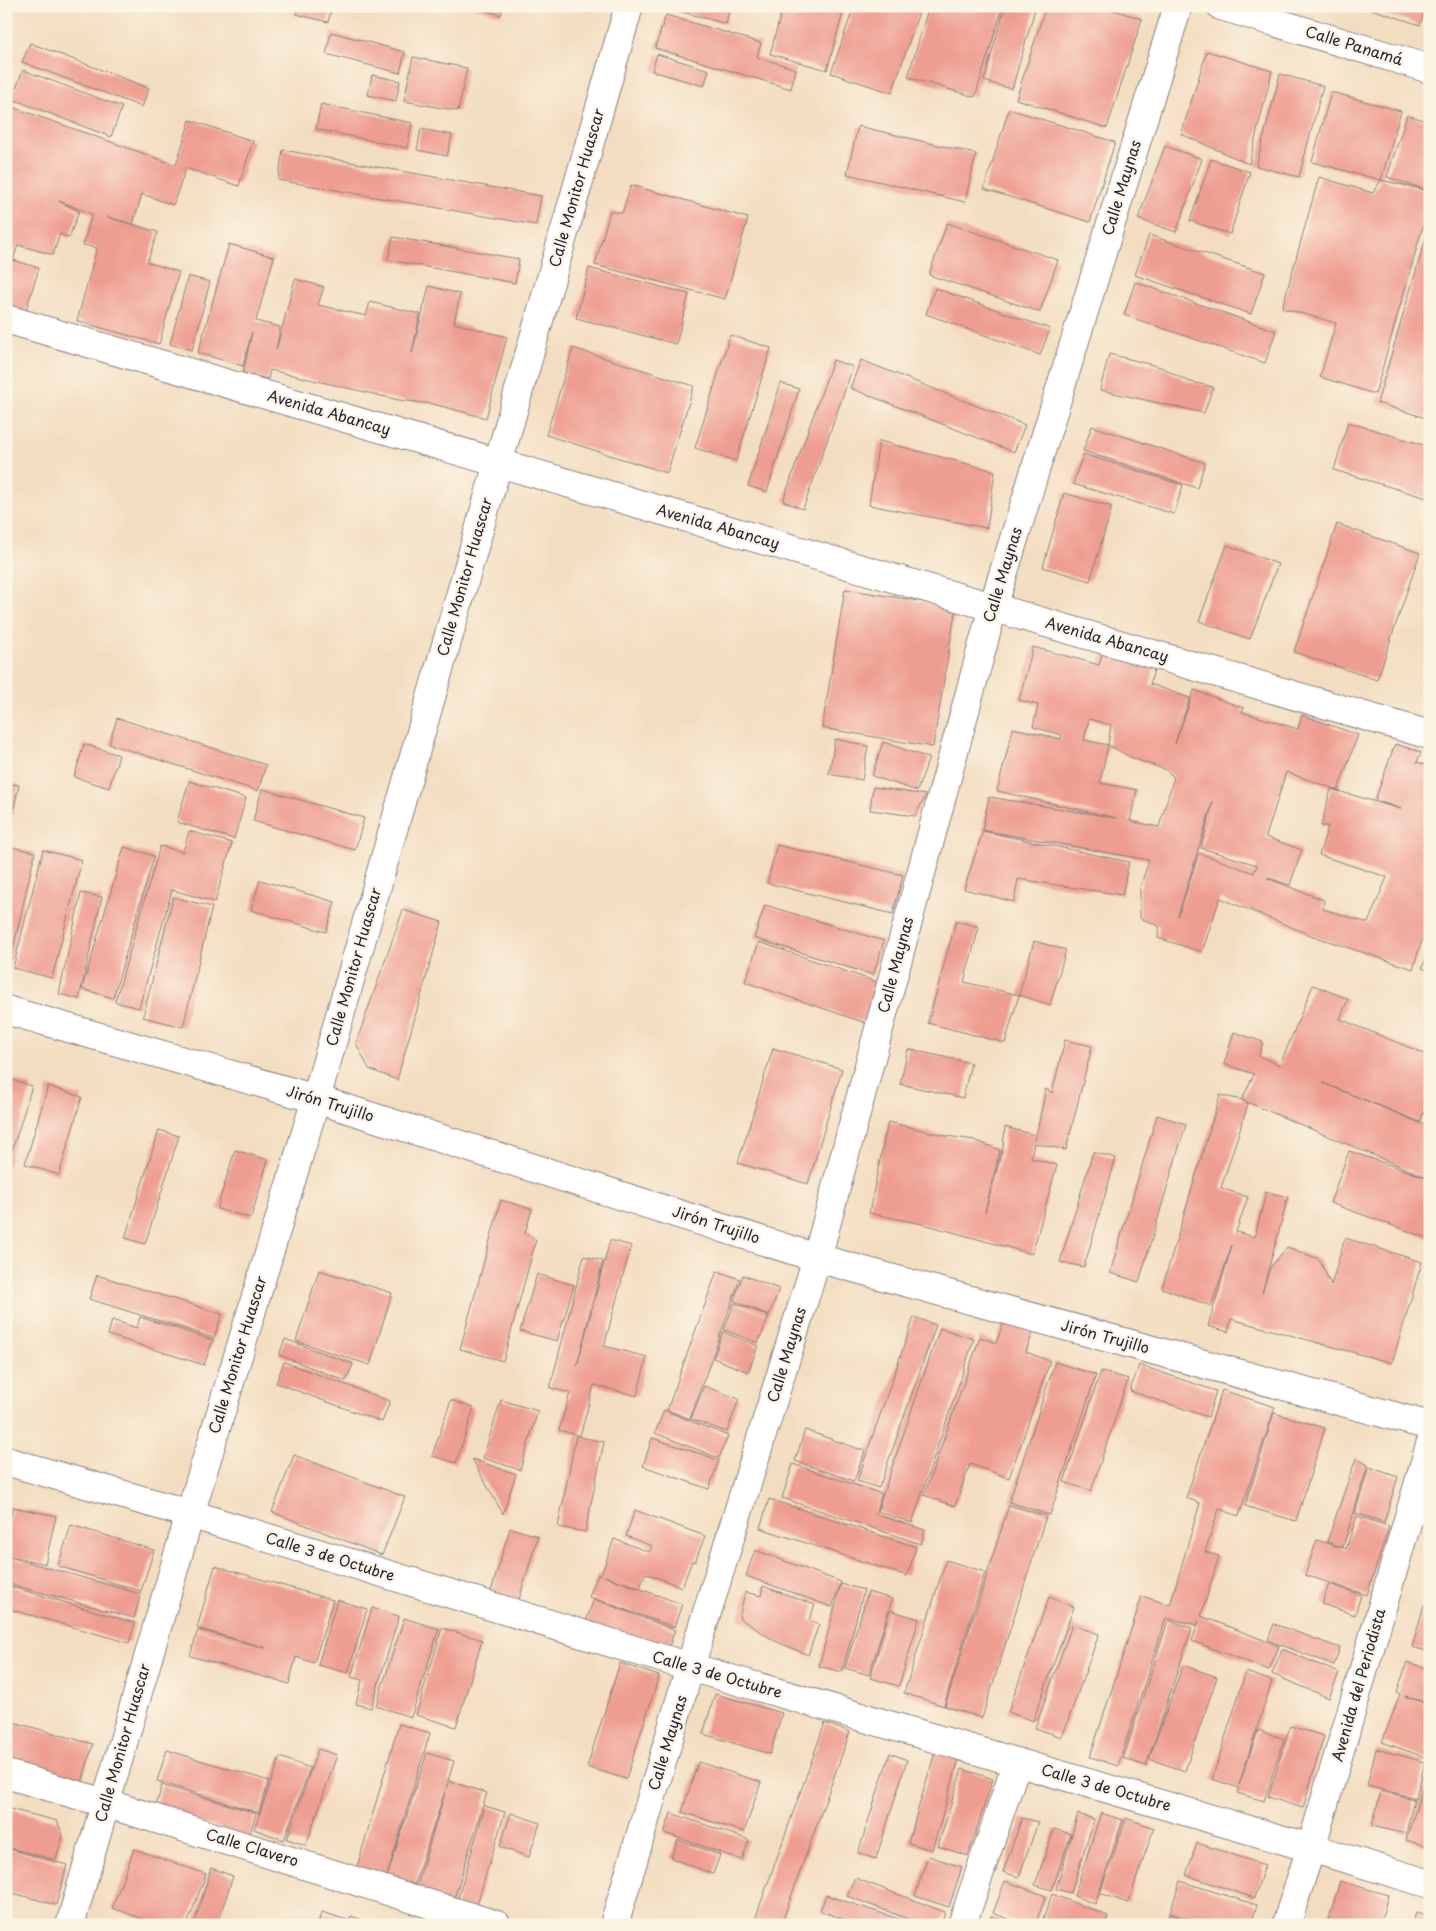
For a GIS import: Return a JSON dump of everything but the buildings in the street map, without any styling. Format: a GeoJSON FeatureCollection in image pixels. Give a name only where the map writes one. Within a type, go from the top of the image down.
{"type":"FeatureCollection","features":[{"type":"Feature","properties":{"kind":"street","name":"Calle Monitor Huascar"},"geometry":{"type":"LineString","coordinates":[[70,1925],[190,1514],[316,1099],[629,6]]}},
{"type":"Feature","properties":{"kind":"street","name":"Calle Maynas"},"geometry":{"type":"LineString","coordinates":[[614,1925],[690,1668],[817,1258],[992,607],[1178,6]]}},
{"type":"Feature","properties":{"kind":"street","name":"Calle Panamá"},"geometry":{"type":"LineString","coordinates":[[1221,6],[1430,69]]}},
{"type":"Feature","properties":{"kind":"street","name":"Avenida Abancay"},"geometry":{"type":"LineString","coordinates":[[6,319],[1430,735]]}},
{"type":"Feature","properties":{"kind":"street","name":"Jirón Trujillo"},"geometry":{"type":"LineString","coordinates":[[6,1010],[316,1099],[817,1258],[1430,1426]]}},
{"type":"Feature","properties":{"kind":"street","name":"Avenida del Periodista"},"geometry":{"type":"LineString","coordinates":[[1286,1925],[1311,1848],[1430,1445]]}},
{"type":"Feature","properties":{"kind":"street","name":"Calle 3 de Octubre"},"geometry":{"type":"LineString","coordinates":[[6,1461],[190,1514],[690,1668],[1430,1884]]}},
{"type":"Feature","properties":{"kind":"street"},"geometry":{"type":"LineString","coordinates":[[962,1925],[1017,1762]]}},
{"type":"Feature","properties":{"kind":"street","name":"Calle Clavero"},"geometry":{"type":"LineString","coordinates":[[6,1774],[497,1925]]}}]}
